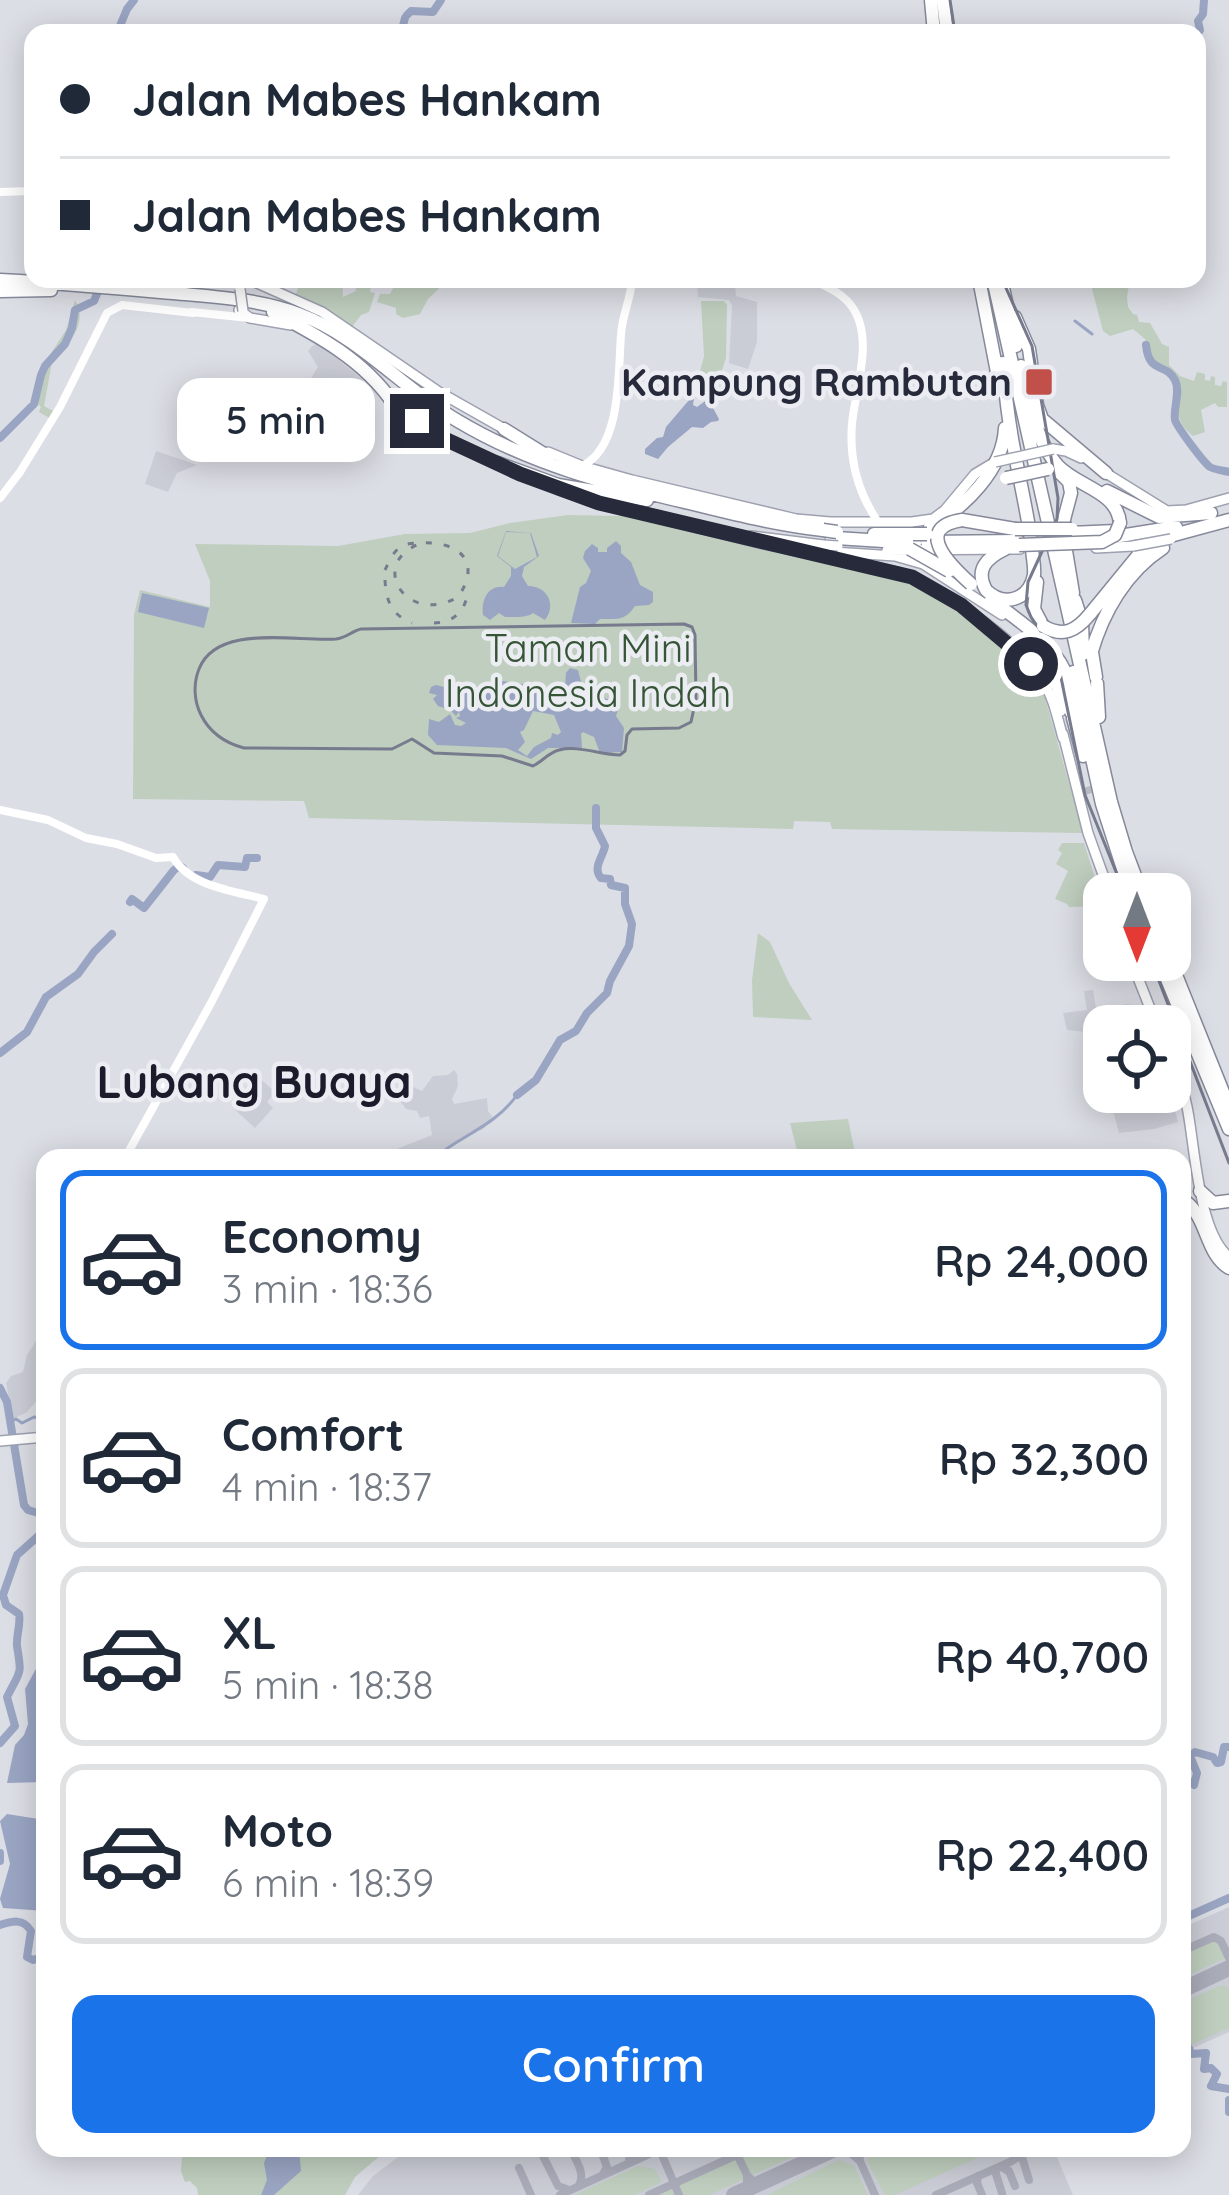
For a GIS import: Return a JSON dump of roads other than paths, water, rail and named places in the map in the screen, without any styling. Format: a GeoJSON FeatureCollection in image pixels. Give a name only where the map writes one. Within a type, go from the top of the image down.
{"type":"FeatureCollection","features":[{"type":"Feature","properties":{"kind":"highway"},"geometry":{"type":"LineString","coordinates":[[80,288],[300,314],[338,333],[439,409],[514,452],[664,500]]}},
{"type":"Feature","properties":{"kind":"highway"},"geometry":{"type":"LineString","coordinates":[[922,535],[958,514],[993,469],[1004,440],[990,288]]}},
{"type":"Feature","properties":{"kind":"highway"},"geometry":{"type":"LineString","coordinates":[[991,288],[1090,750],[1124,873]]}},
{"type":"Feature","properties":{"kind":"highway"},"geometry":{"type":"LineString","coordinates":[[991,288],[1111,802],[1135,873]]}},
{"type":"Feature","properties":{"kind":"highway"},"geometry":{"type":"LineString","coordinates":[[995,288],[1020,324],[1029,349],[1042,418],[1106,473]]}},
{"type":"Feature","properties":{"kind":"highway"},"geometry":{"type":"LineString","coordinates":[[267,308],[287,304],[305,308],[384,354]]}},
{"type":"Feature","properties":{"kind":"highway"},"geometry":{"type":"LineString","coordinates":[[1009,307],[1040,437],[1070,486],[1062,527],[1082,622],[1084,657],[1093,680]]}},
{"type":"Feature","properties":{"kind":"highway"},"geometry":{"type":"LineString","coordinates":[[1009,307],[1024,339],[1031,407]]}},
{"type":"Feature","properties":{"kind":"highway"},"geometry":{"type":"LineString","coordinates":[[267,308],[325,339],[393,403]]}},
{"type":"Feature","properties":{"kind":"highway"},"geometry":{"type":"LineString","coordinates":[[1014,333],[1030,382]]}},
{"type":"Feature","properties":{"kind":"highway"},"geometry":{"type":"LineString","coordinates":[[1004,363],[1018,540],[1033,580],[1019,597],[1002,601],[988,594],[981,574],[986,561],[1018,540]]}},
{"type":"Feature","properties":{"kind":"highway"},"geometry":{"type":"LineString","coordinates":[[504,429],[568,466],[664,500]]}},
{"type":"Feature","properties":{"kind":"highway"},"geometry":{"type":"LineString","coordinates":[[1052,459],[981,492],[944,527],[938,548],[970,584],[1026,626],[1059,661],[1060,692],[1074,713],[1101,821]]}},
{"type":"Feature","properties":{"kind":"highway"},"geometry":{"type":"LineString","coordinates":[[1052,459],[1152,515],[1229,516]]}},
{"type":"Feature","properties":{"kind":"highway"},"geometry":{"type":"LineString","coordinates":[[498,463],[558,485],[664,500],[831,536],[1102,542],[1115,535],[1118,511],[1111,500],[1052,459]]}},
{"type":"Feature","properties":{"kind":"highway"},"geometry":{"type":"LineString","coordinates":[[1071,537],[1211,513]]}},
{"type":"Feature","properties":{"kind":"highway"},"geometry":{"type":"LineString","coordinates":[[958,514],[1018,540],[1038,566],[1034,609],[1043,626],[1066,633],[1078,628],[1148,548],[1229,516]]}},
{"type":"Feature","properties":{"kind":"highway"},"geometry":{"type":"LineString","coordinates":[[862,537],[922,535],[960,546],[1142,534],[1229,516]]}},
{"type":"Feature","properties":{"kind":"highway"},"geometry":{"type":"LineString","coordinates":[[922,535],[970,584]]}},
{"type":"Feature","properties":{"kind":"highway"},"geometry":{"type":"LineString","coordinates":[[1091,654],[1101,622],[1126,583],[1152,555],[1177,538]]}},
{"type":"Feature","properties":{"kind":"highway"},"geometry":{"type":"LineString","coordinates":[[1138,873],[1099,717],[1091,654],[1093,632],[1103,611],[1148,548]]}},
{"type":"Feature","properties":{"kind":"highway"},"geometry":{"type":"LineString","coordinates":[[1074,713],[1091,790],[1108,842],[1115,849]]}},
{"type":"Feature","properties":{"kind":"highway"},"geometry":{"type":"LineString","coordinates":[[1178,981],[1229,1107]]}},
{"type":"Feature","properties":{"kind":"highway"},"geometry":{"type":"LineString","coordinates":[[1164,987],[1172,1005]]}},
{"type":"Feature","properties":{"kind":"highway"},"geometry":{"type":"LineString","coordinates":[[1191,1037],[1229,1129]]}},
{"type":"Feature","properties":{"kind":"highway"},"geometry":{"type":"LineString","coordinates":[[1194,1199],[1229,1201]]}},
{"type":"Feature","properties":{"kind":"highway"},"geometry":{"type":"LineString","coordinates":[[1194,1199],[1229,1212]]}},
{"type":"Feature","properties":{"kind":"highway"},"geometry":{"type":"LineString","coordinates":[[1194,1199],[1216,1257],[1229,1262]]}},
{"type":"Feature","properties":{"kind":"main road"},"geometry":{"type":"LineString","coordinates":[[241,314],[243,288]]}},
{"type":"Feature","properties":{"kind":"main road"},"geometry":{"type":"LineString","coordinates":[[259,288],[322,312],[435,396],[588,466],[765,512],[878,550],[960,546]]}},
{"type":"Feature","properties":{"kind":"main road"},"geometry":{"type":"LineString","coordinates":[[588,466],[608,432],[620,392],[621,331],[631,288]]}},
{"type":"Feature","properties":{"kind":"main road"},"geometry":{"type":"LineString","coordinates":[[827,288],[855,310],[862,345],[853,452],[862,497],[880,522]]}},
{"type":"Feature","properties":{"kind":"main road"},"geometry":{"type":"LineString","coordinates":[[0,498],[59,407],[113,306],[100,291]]}},
{"type":"Feature","properties":{"kind":"main road"},"geometry":{"type":"LineString","coordinates":[[106,315],[131,305],[241,314],[285,323],[305,331],[393,403],[450,441],[546,485],[599,503],[720,531],[831,536],[910,558],[951,581],[1036,640],[1054,667],[1074,800],[1100,873]]}},
{"type":"Feature","properties":{"kind":"main road"},"geometry":{"type":"LineString","coordinates":[[431,429],[426,414],[435,396]]}},
{"type":"Feature","properties":{"kind":"main road"},"geometry":{"type":"LineString","coordinates":[[409,415],[426,414]]}},
{"type":"Feature","properties":{"kind":"main road"},"geometry":{"type":"LineString","coordinates":[[922,535],[975,474],[994,462],[1052,459],[1066,451],[1167,511],[1229,498]]}},
{"type":"Feature","properties":{"kind":"main road"},"geometry":{"type":"LineString","coordinates":[[1071,537],[1133,546],[1177,538],[1229,516]]}},
{"type":"Feature","properties":{"kind":"main road"},"geometry":{"type":"LineString","coordinates":[[831,536],[880,522],[922,535]]}},
{"type":"Feature","properties":{"kind":"main road"},"geometry":{"type":"LineString","coordinates":[[922,535],[920,530],[926,547],[942,550]]}},
{"type":"Feature","properties":{"kind":"main road"},"geometry":{"type":"LineString","coordinates":[[831,536],[836,556],[846,563],[897,572],[961,605],[1060,692]]}},
{"type":"Feature","properties":{"kind":"main road"},"geometry":{"type":"LineString","coordinates":[[951,581],[941,561],[960,546]]}},
{"type":"Feature","properties":{"kind":"main road"},"geometry":{"type":"LineString","coordinates":[[1060,692],[1056,709],[1101,873]]}},
{"type":"Feature","properties":{"kind":"main road"},"geometry":{"type":"LineString","coordinates":[[0,810],[50,821],[86,838],[156,859],[172,857],[194,878],[264,898],[130,1149]]}},
{"type":"Feature","properties":{"kind":"main road"},"geometry":{"type":"LineString","coordinates":[[1183,1113],[1189,1149]]}},
{"type":"Feature","properties":{"kind":"main road"},"geometry":{"type":"LineString","coordinates":[[1187,1113],[1190,1149]]}},
{"type":"Feature","properties":{"kind":"main road"},"geometry":{"type":"LineString","coordinates":[[1191,1163],[1194,1199],[1229,1262]]}},
{"type":"Feature","properties":{"kind":"main road"},"geometry":{"type":"LineString","coordinates":[[0,1442],[36,1438]]}},
{"type":"Feature","properties":{"kind":"water"},"geometry":{"type":"Polygon","coordinates":[[[694,399],[697,407],[708,399],[718,421],[692,427],[658,459],[645,454],[645,449],[663,437],[666,427],[694,399]]]}},
{"type":"Feature","properties":{"kind":"water"},"geometry":{"type":"Polygon","coordinates":[[[506,531],[531,533],[539,556],[524,567],[522,576],[528,586],[548,597],[545,620],[533,613],[505,617],[499,613],[490,620],[483,615],[487,595],[504,587],[511,576],[511,567],[497,556],[506,531]],[[506,532],[498,556],[515,569],[537,557],[530,533],[506,532]]]}},
{"type":"Feature","properties":{"kind":"water"},"geometry":{"type":"Polygon","coordinates":[[[616,541],[640,585],[653,592],[653,602],[635,606],[620,618],[571,623],[580,587],[591,571],[583,558],[585,551],[592,544],[598,552],[607,552],[616,541]]]}},
{"type":"Feature","properties":{"kind":"water"},"geometry":{"type":"Polygon","coordinates":[[[142,593],[209,608],[204,628],[138,612],[142,593]]]}},
{"type":"Feature","properties":{"kind":"water"},"geometry":{"type":"Polygon","coordinates":[[[570,668],[578,670],[588,694],[620,704],[616,716],[624,728],[622,752],[600,753],[594,737],[583,732],[582,748],[548,748],[531,759],[506,748],[437,745],[428,735],[429,719],[439,722],[450,714],[455,725],[466,723],[456,718],[459,712],[456,716],[438,706],[433,699],[437,695],[429,693],[431,687],[463,692],[503,681],[558,690],[565,686],[570,668]],[[533,711],[520,732],[525,742],[518,750],[527,756],[552,733],[558,735],[554,715],[533,711]]]}},
{"type":"Feature","properties":{"kind":"water"},"geometry":{"type":"Polygon","coordinates":[[[36,1669],[36,1782],[7,1783],[15,1745],[28,1724],[25,1689],[36,1669]]]}},
{"type":"Feature","properties":{"kind":"water"},"geometry":{"type":"Polygon","coordinates":[[[7,1814],[36,1819],[36,1910],[3,1908],[0,1899],[10,1864],[0,1821],[7,1814]]]}},
{"type":"Feature","properties":{"kind":"water"},"geometry":{"type":"Polygon","coordinates":[[[266,2157],[300,2157],[301,2171],[274,2195],[261,2195],[267,2180],[266,2157]]]}},
{"type":"Feature","properties":{"kind":"waterway"},"geometry":{"type":"LineString","coordinates":[[121,24],[134,0]]}},
{"type":"Feature","properties":{"kind":"waterway"},"geometry":{"type":"LineString","coordinates":[[407,15],[433,12],[441,0]]}},
{"type":"Feature","properties":{"kind":"waterway"},"geometry":{"type":"LineString","coordinates":[[1199,24],[1204,0]]}},
{"type":"Feature","properties":{"kind":"waterway"},"geometry":{"type":"LineString","coordinates":[[403,24],[405,18]]}},
{"type":"Feature","properties":{"kind":"waterway"},"geometry":{"type":"LineString","coordinates":[[0,438],[34,404],[41,375],[65,344],[75,310],[94,301],[99,288]]}},
{"type":"Feature","properties":{"kind":"waterway"},"geometry":{"type":"LineString","coordinates":[[1075,321],[1092,334]]}},
{"type":"Feature","properties":{"kind":"waterway"},"geometry":{"type":"LineString","coordinates":[[1146,345],[1154,365],[1175,380],[1175,420],[1180,430],[1210,467],[1229,472]]}},
{"type":"Feature","properties":{"kind":"waterway"},"geometry":{"type":"LineString","coordinates":[[517,1095],[536,1080],[560,1040],[576,1031],[607,993],[629,946],[632,924],[625,888],[611,885],[598,870],[605,846],[596,828],[596,808]]}},
{"type":"Feature","properties":{"kind":"waterway"},"geometry":{"type":"LineString","coordinates":[[196,875],[210,877],[218,865],[245,867],[247,858],[257,858]]}},
{"type":"Feature","properties":{"kind":"waterway"},"geometry":{"type":"LineString","coordinates":[[130,902],[144,908],[174,870],[183,868]]}},
{"type":"Feature","properties":{"kind":"waterway"},"geometry":{"type":"LineString","coordinates":[[0,1053],[27,1032],[46,997],[78,974],[112,934]]}},
{"type":"Feature","properties":{"kind":"waterway"},"geometry":{"type":"LineString","coordinates":[[448,1149],[517,1095]]}},
{"type":"Feature","properties":{"kind":"waterway"},"geometry":{"type":"LineString","coordinates":[[0,1388],[7,1402],[24,1505],[36,1512]]}},
{"type":"Feature","properties":{"kind":"waterway"},"geometry":{"type":"LineString","coordinates":[[10,1422],[36,1418]]}},
{"type":"Feature","properties":{"kind":"waterway"},"geometry":{"type":"LineString","coordinates":[[0,1743],[15,1726],[7,1697],[20,1668],[19,1614],[6,1605],[3,1595],[17,1555],[36,1538]]}},
{"type":"Feature","properties":{"kind":"waterway"},"geometry":{"type":"LineString","coordinates":[[1191,1755],[1213,1757],[1217,1763],[1224,1747],[1229,1747]]}},
{"type":"Feature","properties":{"kind":"waterway"},"geometry":{"type":"LineString","coordinates":[[1191,1758],[1197,1773],[1194,1785],[1191,1783]]}},
{"type":"Feature","properties":{"kind":"waterway"},"geometry":{"type":"LineString","coordinates":[[0,1853],[0,1861]]}},
{"type":"Feature","properties":{"kind":"waterway"},"geometry":{"type":"LineString","coordinates":[[1191,1915],[1229,1898]]}},
{"type":"Feature","properties":{"kind":"waterway"},"geometry":{"type":"LineString","coordinates":[[0,1925],[25,1924],[31,1931],[27,1957],[36,1959]]}},
{"type":"Feature","properties":{"kind":"waterway"},"geometry":{"type":"LineString","coordinates":[[1191,2054],[1206,2053],[1204,2069],[1217,2074],[1211,2086],[1229,2089]]}},
{"type":"Feature","properties":{"kind":"waterway"},"geometry":{"type":"LineString","coordinates":[[1229,2100],[1229,2112]]}},
{"type":"Feature","properties":{"kind":"tunnel"},"geometry":{"type":"LineString","coordinates":[[1090,786],[1092,793]]}},
{"type":"Feature","properties":{"kind":"tram line"},"geometry":{"type":"LineString","coordinates":[[950,0],[954,24]]}},
{"type":"Feature","properties":{"kind":"tram line"},"geometry":{"type":"LineString","coordinates":[[1006,288],[1032,346],[1058,498],[1057,519],[1028,582],[1026,605],[1056,653],[1085,795],[1117,873]]}},
{"type":"Feature","properties":{"kind":"tram line"},"geometry":{"type":"LineString","coordinates":[[684,624],[695,635],[696,699],[691,722],[679,728],[632,729],[620,755],[567,749],[533,766],[502,756],[434,753],[412,739],[392,749],[244,748],[214,732],[196,698],[197,675],[208,655],[240,640],[336,639],[361,629],[684,624]]}},
{"type":"Feature","properties":{"kind":"tram line"},"geometry":{"type":"LineString","coordinates":[[1159,981],[1229,1163]]}},
{"type":"Feature","properties":{"kind":"railway"},"geometry":{"type":"LineString","coordinates":[[385,570],[404,545],[421,543],[434,543],[446,546],[467,564],[458,597],[423,604],[400,588],[397,564],[405,552],[422,543]]}},
{"type":"Feature","properties":{"kind":"railway"},"geometry":{"type":"LineString","coordinates":[[385,580],[391,606],[412,623]]}},
{"type":"Feature","properties":{"kind":"railway"},"geometry":{"type":"LineString","coordinates":[[434,623],[456,616],[467,596]]}},
{"type":"Feature","properties":{"kind":"place","name":"Kampung Rambutan"},"geometry":{"type":"Point","coordinates":[1039,382]}},
{"type":"Feature","properties":{"kind":"district","name":"Lubang Buaya"},"geometry":{"type":"Point","coordinates":[254,1082]}},
{"type":"Feature","properties":{"kind":"park label","name":"Taman Mini Indonesia Indah"},"geometry":{"type":"Point","coordinates":[588,670]}}]}
